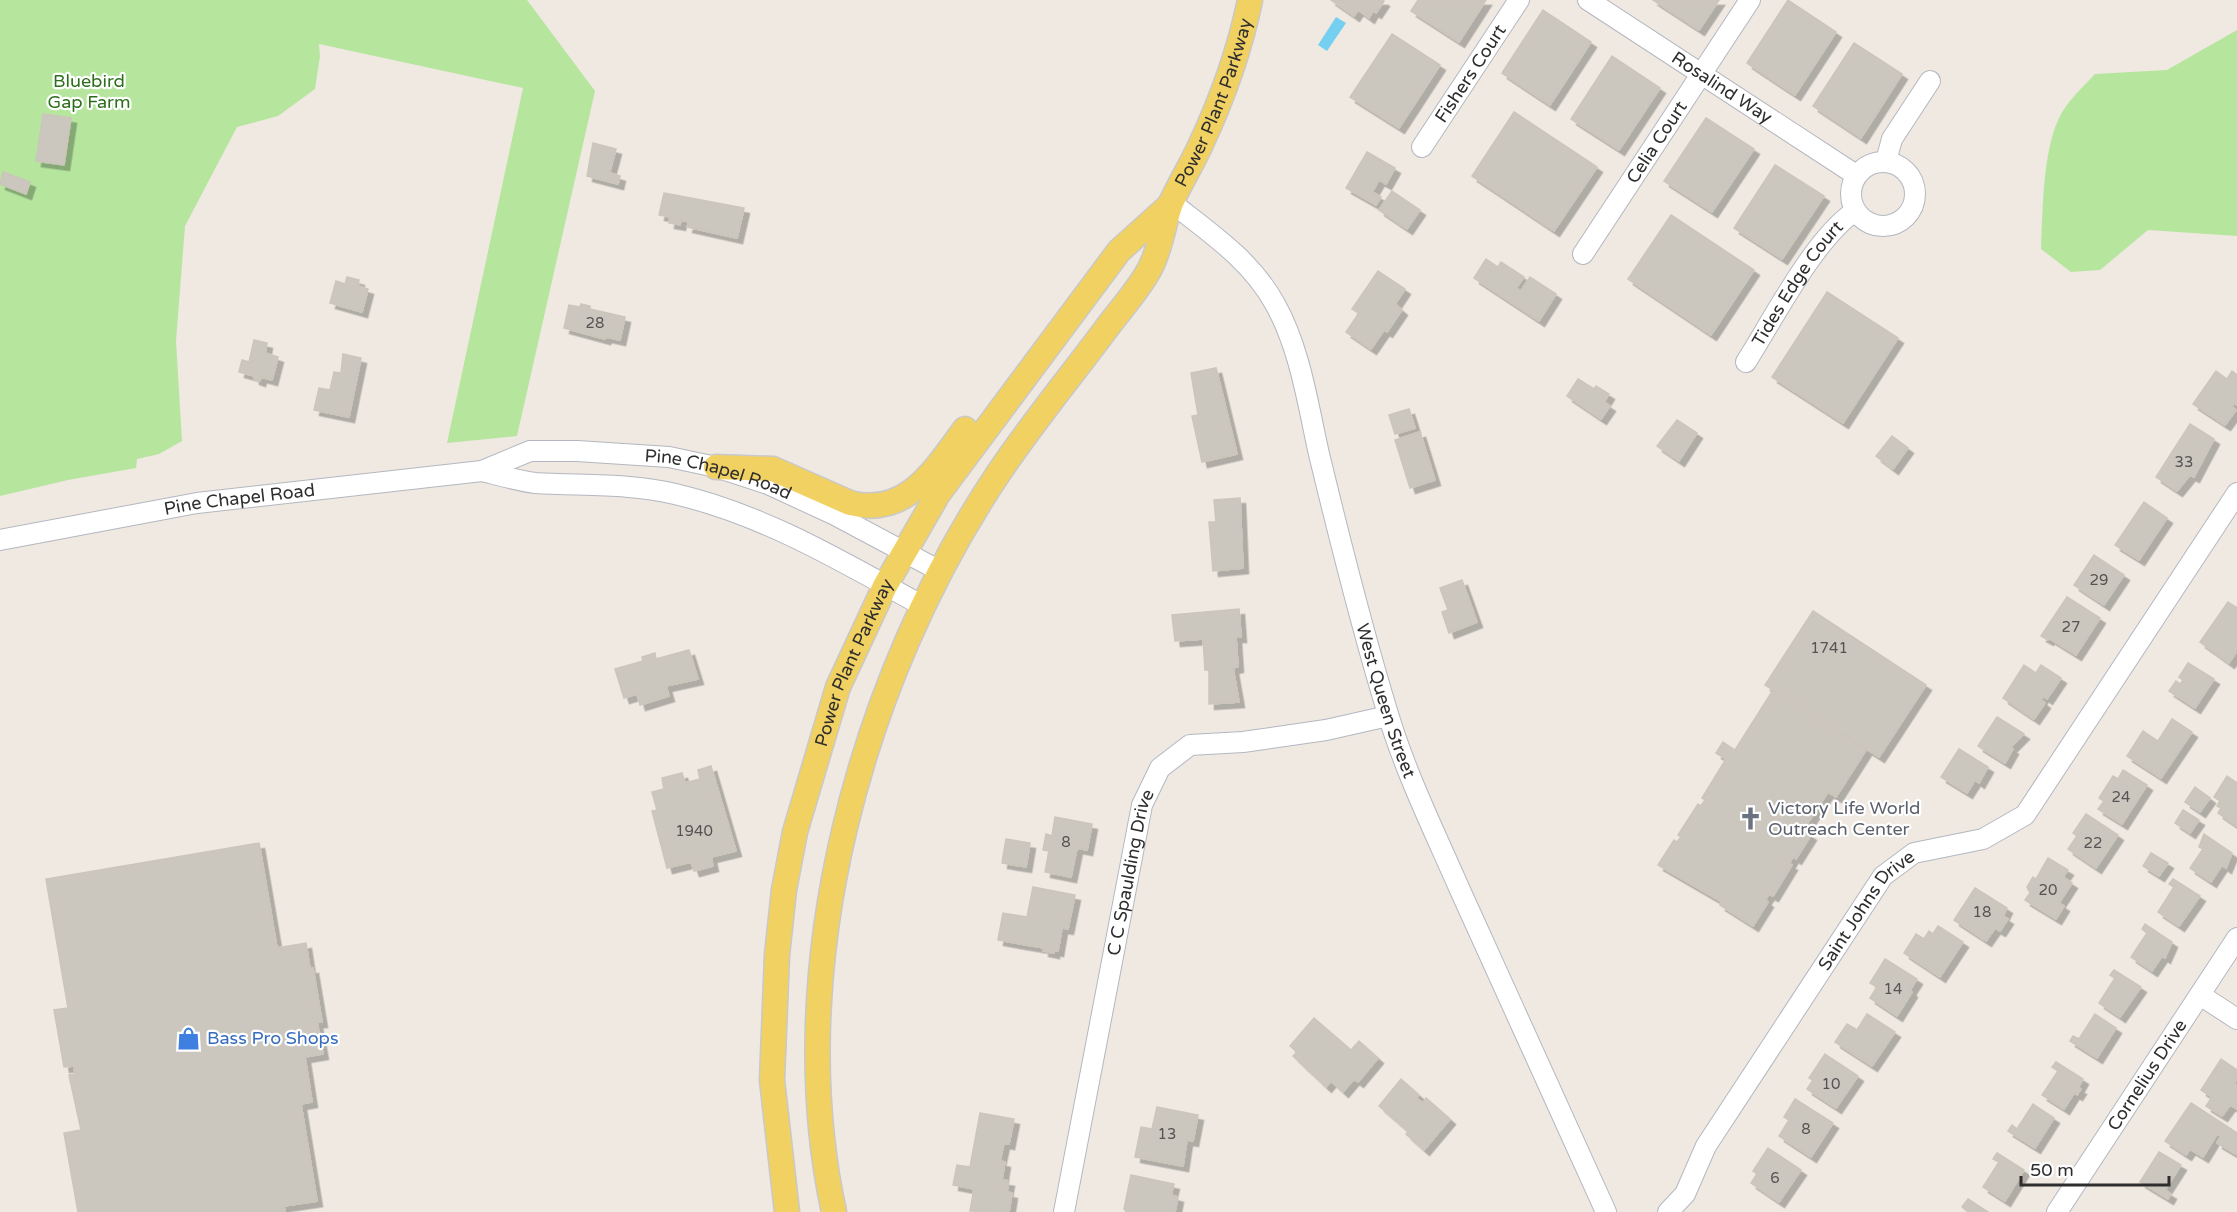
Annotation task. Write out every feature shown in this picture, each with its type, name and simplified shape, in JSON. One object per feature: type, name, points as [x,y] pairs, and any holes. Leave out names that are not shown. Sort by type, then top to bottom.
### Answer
[{"type":"main road","name":"Power Plant Parkway","points":[[834,1212],[820,1123],[816,1068],[823,968],[832,889],[860,770],[878,715],[940,571],[1000,471],[1150,270],[1172,203],[1219,101],[1239,45],[1250,0]]},
{"type":"main road","name":"Power Plant Parkway","points":[[787,1212],[772,1080],[777,955],[784,891],[798,822],[838,687],[885,586],[938,494],[1119,251],[1172,203]]},
{"type":"main road","points":[[716,467],[773,469],[862,506],[899,500],[915,491],[929,477],[1000,384],[1039,357]]},
{"type":"street","name":"Fishers Court","points":[[1422,147],[1519,0]]},
{"type":"street","name":"Rosalind Way","points":[[1588,0],[1856,175]]},
{"type":"street","name":"Celia Court","points":[[1583,254],[1750,0]]},
{"type":"street","points":[[1886,162],[1892,139],[1929,81]]},
{"type":"street","points":[[1886,162],[1904,170],[1911,178],[1915,197],[1907,215],[1890,225],[1870,224],[1855,211],[1850,193],[1856,175],[1869,164],[1886,162]]},
{"type":"street","name":"West Queen Street","points":[[1172,203],[1237,254],[1259,278],[1276,305],[1290,339],[1301,379],[1336,523],[1388,716],[1423,805],[1509,1001],[1606,1212]]},
{"type":"street","name":"Tides Edge Court","points":[[1746,362],[1827,236],[1840,221],[1855,211]]},
{"type":"street","name":"Pine Chapel Road","points":[[0,540],[197,503],[482,471],[530,451],[577,451],[669,457],[716,467],[768,484],[835,514],[940,571]]},
{"type":"street","name":"Pine Chapel Road","points":[[482,471],[532,483],[640,488],[719,506],[798,538],[923,606]]},
{"type":"street","name":"Saint Johns Drive","points":[[1668,1212],[1685,1194],[1706,1146],[1883,876],[1914,853],[1983,839],[2025,815],[2237,493]]},
{"type":"street","name":"C C Spaulding Drive","points":[[1064,1212],[1142,805],[1160,768],[1190,745],[1243,742],[1326,730],[1388,716]]},
{"type":"street","name":"Cornelius Drive","points":[[2057,1212],[2237,938]]},
{"type":"street","points":[[2200,995],[2237,1019]]},
{"type":"green space","name":"Bluebird Gap Farm","points":[[0,0],[527,0],[595,91],[517,436],[447,443],[523,88],[319,44],[320,56],[315,89],[278,116],[237,127],[185,226],[176,341],[182,441],[159,454],[137,459],[136,468],[68,480],[0,496]]},
{"type":"green space","points":[[2237,30],[2237,236],[2148,230],[2100,270],[2071,272],[2041,249],[2048,154],[2059,118],[2073,97],[2095,74],[2167,70]]},
{"type":"water","points":[[1336,17],[1346,23],[1327,51],[1318,45]]},
{"type":"building","points":[[1331,0],[1384,1],[1376,13],[1373,11],[1369,18],[1358,10],[1354,16]]},
{"type":"building","points":[[1418,0],[1486,0],[1459,42],[1411,11]]},
{"type":"building","points":[[1653,0],[1719,0],[1699,30]]},
{"type":"building","points":[[1788,0],[1836,32],[1795,95],[1747,63]]},
{"type":"building","points":[[1543,10],[1591,42],[1550,105],[1502,73]]},
{"type":"building","points":[[1392,34],[1440,65],[1399,128],[1350,97]]},
{"type":"building","points":[[1854,43],[1902,74],[1861,138],[1813,106]]},
{"type":"building","points":[[1612,56],[1660,88],[1619,150],[1571,119]]},
{"type":"building","points":[[1514,112],[1597,167],[1554,231],[1472,176]]},
{"type":"building","points":[[43,114],[71,118],[64,165],[36,161]]},
{"type":"building","points":[[1706,118],[1754,149],[1712,212],[1664,181]]},
{"type":"building","points":[[593,143],[616,149],[610,171],[607,172],[620,176],[618,184],[587,176]]},
{"type":"building","points":[[1367,152],[1395,168],[1386,184],[1379,180],[1372,192],[1381,197],[1376,205],[1346,188]]},
{"type":"building","points":[[1775,165],[1824,196],[1782,259],[1734,228]]},
{"type":"building","points":[[3,172],[30,182],[26,194],[0,184]]},
{"type":"building","points":[[1392,191],[1420,210],[1407,229],[1379,210]]},
{"type":"building","points":[[664,193],[744,208],[737,238],[687,227],[689,222],[681,220],[680,225],[669,223],[670,217],[659,215]]},
{"type":"building","points":[[1671,215],[1754,270],[1711,335],[1628,279]]},
{"type":"building","points":[[1486,259],[1498,267],[1501,262],[1524,277],[1516,288],[1521,291],[1530,277],[1556,294],[1539,321],[1474,278]]},
{"type":"building","points":[[1378,271],[1405,289],[1395,304],[1402,310],[1387,332],[1384,330],[1371,349],[1346,332],[1359,313],[1352,309]]},
{"type":"building","points":[[347,277],[359,280],[358,286],[368,289],[362,312],[330,303],[336,281],[345,284]]},
{"type":"building","points":[[1827,292],[1898,338],[1843,423],[1772,377]]},
{"type":"building","points":[[581,304],[590,306],[590,309],[625,317],[620,340],[606,337],[605,339],[564,328],[569,305],[580,307]]},
{"type":"building","points":[[254,340],[267,343],[265,353],[278,357],[272,380],[261,377],[260,381],[254,379],[254,376],[239,372],[242,360],[249,362]]},
{"type":"building","points":[[343,354],[361,358],[349,417],[314,410],[319,388],[330,390],[334,372],[341,373]]},
{"type":"building","points":[[1216,368],[1237,454],[1202,462],[1192,416],[1198,415],[1191,373]]},
{"type":"building","points":[[2216,371],[2227,379],[2232,371],[2237,375],[2237,405],[2234,403],[2232,407],[2236,410],[2225,425],[2193,404]]},
{"type":"building","points":[[1578,379],[1594,389],[1596,386],[1609,394],[1604,402],[1610,406],[1601,419],[1567,396]]},
{"type":"building","points":[[1409,409],[1415,428],[1395,434],[1389,415]]},
{"type":"building","points":[[1677,420],[1697,433],[1679,461],[1657,446]]},
{"type":"building","points":[[2190,424],[2214,439],[2194,477],[2190,475],[2177,491],[2156,477]]},
{"type":"building","points":[[1420,432],[1435,480],[1410,488],[1395,440]]},
{"type":"building","points":[[1892,436],[1908,448],[1893,469],[1876,456]]},
{"type":"building","points":[[1240,498],[1243,568],[1213,571],[1209,522],[1216,522],[1214,500]]},
{"type":"building","points":[[2144,502],[2167,518],[2139,560],[2115,545]]},
{"type":"building","points":[[2094,555],[2124,575],[2104,605],[2074,585]]},
{"type":"building","points":[[1462,580],[1477,622],[1449,633],[1442,612],[1448,610],[1440,588]]},
{"type":"building","points":[[2067,597],[2100,618],[2076,655],[2049,638],[2048,640],[2041,636]]},
{"type":"building","points":[[2228,602],[2237,608],[2237,651],[2229,663],[2200,642]]},
{"type":"building","points":[[1239,609],[1241,637],[1236,637],[1238,667],[1233,668],[1239,702],[1209,704],[1209,670],[1205,670],[1203,639],[1175,641],[1172,615]]},
{"type":"building","points":[[1813,611],[1926,685],[1879,757],[1765,685]]},
{"type":"building","points":[[689,650],[698,679],[666,686],[669,696],[640,705],[637,694],[624,698],[615,669],[643,661],[642,657],[655,653],[656,659]]},
{"type":"building","points":[[2188,663],[2214,679],[2195,708],[2169,691],[2176,681],[2180,684],[2183,680],[2179,677]]},
{"type":"building","points":[[2024,665],[2036,673],[2041,665],[2061,678],[2047,699],[2043,696],[2041,700],[2045,703],[2034,719],[2003,698]]},
{"type":"building","name":"Victory Life World Outreach Center","points":[[1773,690],[1866,750],[1836,797],[1828,792],[1803,830],[1811,835],[1796,859],[1793,857],[1789,864],[1792,865],[1773,896],[1769,894],[1765,900],[1768,902],[1753,926],[1720,905],[1722,902],[1658,865],[1674,840],[1677,842],[1681,837],[1678,835],[1698,804],[1701,806],[1705,800],[1702,798],[1726,759],[1716,753],[1723,742],[1735,750]]},
{"type":"building","points":[[1997,717],[2024,734],[2010,748],[2013,749],[2005,763],[1978,746]]},
{"type":"building","points":[[2172,719],[2192,732],[2161,778],[2127,756],[2143,731],[2158,741]]},
{"type":"building","points":[[1959,749],[1988,767],[1979,783],[1975,780],[1967,793],[1941,777]]},
{"type":"building","points":[[711,766],[736,851],[711,857],[713,866],[694,871],[691,862],[667,868],[652,811],[657,810],[652,792],[664,789],[662,778],[682,773],[685,783],[700,779],[698,770]]},
{"type":"building","points":[[2123,770],[2147,785],[2122,824],[2098,809],[2104,801],[2099,798],[2113,776],[2118,779]]},
{"type":"building","points":[[2227,776],[2237,783],[2237,826],[2218,813],[2221,808],[2217,806],[2220,801],[2214,797]]},
{"type":"building","points":[[2195,787],[2210,798],[2200,812],[2185,802]]},
{"type":"building","points":[[2183,810],[2199,820],[2190,833],[2175,823]]},
{"type":"building","points":[[2086,814],[2118,835],[2096,868],[2068,849],[2077,836],[2073,833]]},
{"type":"building","points":[[1055,817],[1092,824],[1087,850],[1077,848],[1071,877],[1045,872],[1049,851],[1043,850],[1046,834],[1052,836]]},
{"type":"building","points":[[2204,834],[2232,853],[2226,868],[2222,865],[2211,882],[2190,868],[2203,849],[2199,847]]},
{"type":"building","points":[[1006,839],[1030,843],[1026,867],[1002,863]]},
{"type":"building","name":"Bass Pro Shops","points":[[259,843],[277,948],[306,943],[310,969],[313,968],[322,1022],[317,1022],[323,1054],[305,1057],[312,1102],[301,1104],[317,1201],[284,1206],[285,1212],[78,1212],[64,1133],[81,1130],[69,1075],[75,1074],[74,1066],[64,1067],[54,1010],[68,1008],[46,879]]},
{"type":"building","points":[[2151,853],[2168,863],[2159,876],[2143,866]]},
{"type":"building","points":[[2048,858],[2068,870],[2063,877],[2072,883],[2059,903],[2064,906],[2056,919],[2025,900],[2030,893],[2027,887],[2033,877],[2036,879]]},
{"type":"building","points":[[2173,879],[2200,896],[2179,926],[2158,912],[2174,887],[2169,884]]},
{"type":"building","points":[[1033,887],[1075,895],[1068,929],[1062,928],[1058,951],[1054,950],[1054,953],[1043,951],[1044,948],[998,940],[1003,913],[1027,917]]},
{"type":"building","points":[[1975,888],[2007,908],[2003,916],[2008,919],[2000,931],[1995,928],[1986,941],[1954,920]]},
{"type":"building","points":[[2145,924],[2172,942],[2165,958],[2162,956],[2152,971],[2131,957],[2147,933],[2142,929]]},
{"type":"building","points":[[1938,926],[1963,942],[1940,977],[1904,953],[1916,934],[1924,939],[1929,931],[1933,934]]},
{"type":"building","points":[[1885,959],[1917,979],[1897,1016],[1870,998],[1877,987],[1870,983]]},
{"type":"building","points":[[2114,970],[2141,987],[2120,1017],[2099,1003],[2115,978],[2110,975]]},
{"type":"building","points":[[1867,1014],[1895,1032],[1872,1066],[1835,1042],[1847,1024],[1857,1030]]},
{"type":"building","points":[[2095,1014],[2116,1028],[2097,1058],[2070,1041],[2073,1036],[2079,1039]]},
{"type":"building","points":[[1314,1018],[1351,1050],[1359,1041],[1378,1058],[1358,1082],[1354,1079],[1343,1092],[1331,1081],[1326,1087],[1293,1056],[1297,1052],[1290,1046]]},
{"type":"building","points":[[1825,1054],[1858,1076],[1836,1108],[1807,1089],[1813,1080],[1809,1078]]},
{"type":"building","points":[[2221,1059],[2237,1070],[2235,1084],[2237,1085],[2237,1109],[2230,1105],[2222,1116],[2206,1106],[2212,1097],[2201,1090]]},
{"type":"building","points":[[2056,1062],[2083,1079],[2078,1088],[2081,1089],[2077,1095],[2074,1093],[2064,1109],[2042,1095],[2058,1071],[2052,1067]]},
{"type":"building","points":[[1401,1079],[1419,1095],[1416,1098],[1423,1103],[1426,1098],[1450,1119],[1424,1150],[1406,1134],[1408,1131],[1379,1106]]},
{"type":"building","points":[[1795,1099],[1833,1123],[1811,1157],[1779,1136],[1789,1120],[1784,1117]]},
{"type":"building","points":[[2191,1103],[2237,1133],[2237,1155],[2217,1143],[2221,1136],[2217,1134],[2203,1157],[2190,1149],[2186,1155],[2165,1141]]},
{"type":"building","points":[[2033,1104],[2054,1118],[2035,1148],[2008,1131],[2012,1125],[2017,1129]]},
{"type":"building","points":[[1157,1107],[1198,1115],[1193,1141],[1187,1140],[1183,1166],[1135,1157],[1141,1127],[1152,1129]]},
{"type":"building","points":[[980,1113],[1014,1119],[1009,1144],[1004,1143],[1000,1161],[1005,1162],[1002,1180],[1009,1181],[1007,1192],[1012,1193],[1009,1212],[970,1211],[974,1189],[953,1185],[957,1165],[970,1167]]},
{"type":"building","points":[[1768,1148],[1801,1170],[1779,1202],[1751,1183],[1757,1174],[1753,1171]]},
{"type":"building","points":[[2159,1152],[2181,1165],[2165,1190],[2171,1194],[2168,1199],[2140,1182]]},
{"type":"building","points":[[1997,1153],[2024,1170],[2005,1201],[1983,1187],[1999,1162],[1993,1159]]},
{"type":"building","points":[[1131,1175],[1174,1184],[1171,1195],[1178,1197],[1175,1212],[1127,1212],[1124,1209]]},
{"type":"building","points":[[1968,1199],[1988,1212],[1968,1212],[1962,1207]]},
{"type":"place","name":"Victory Life World Outreach Center","points":[[1750,818]]},
{"type":"place","name":"Bass Pro Shops","points":[[189,1038]]}]
